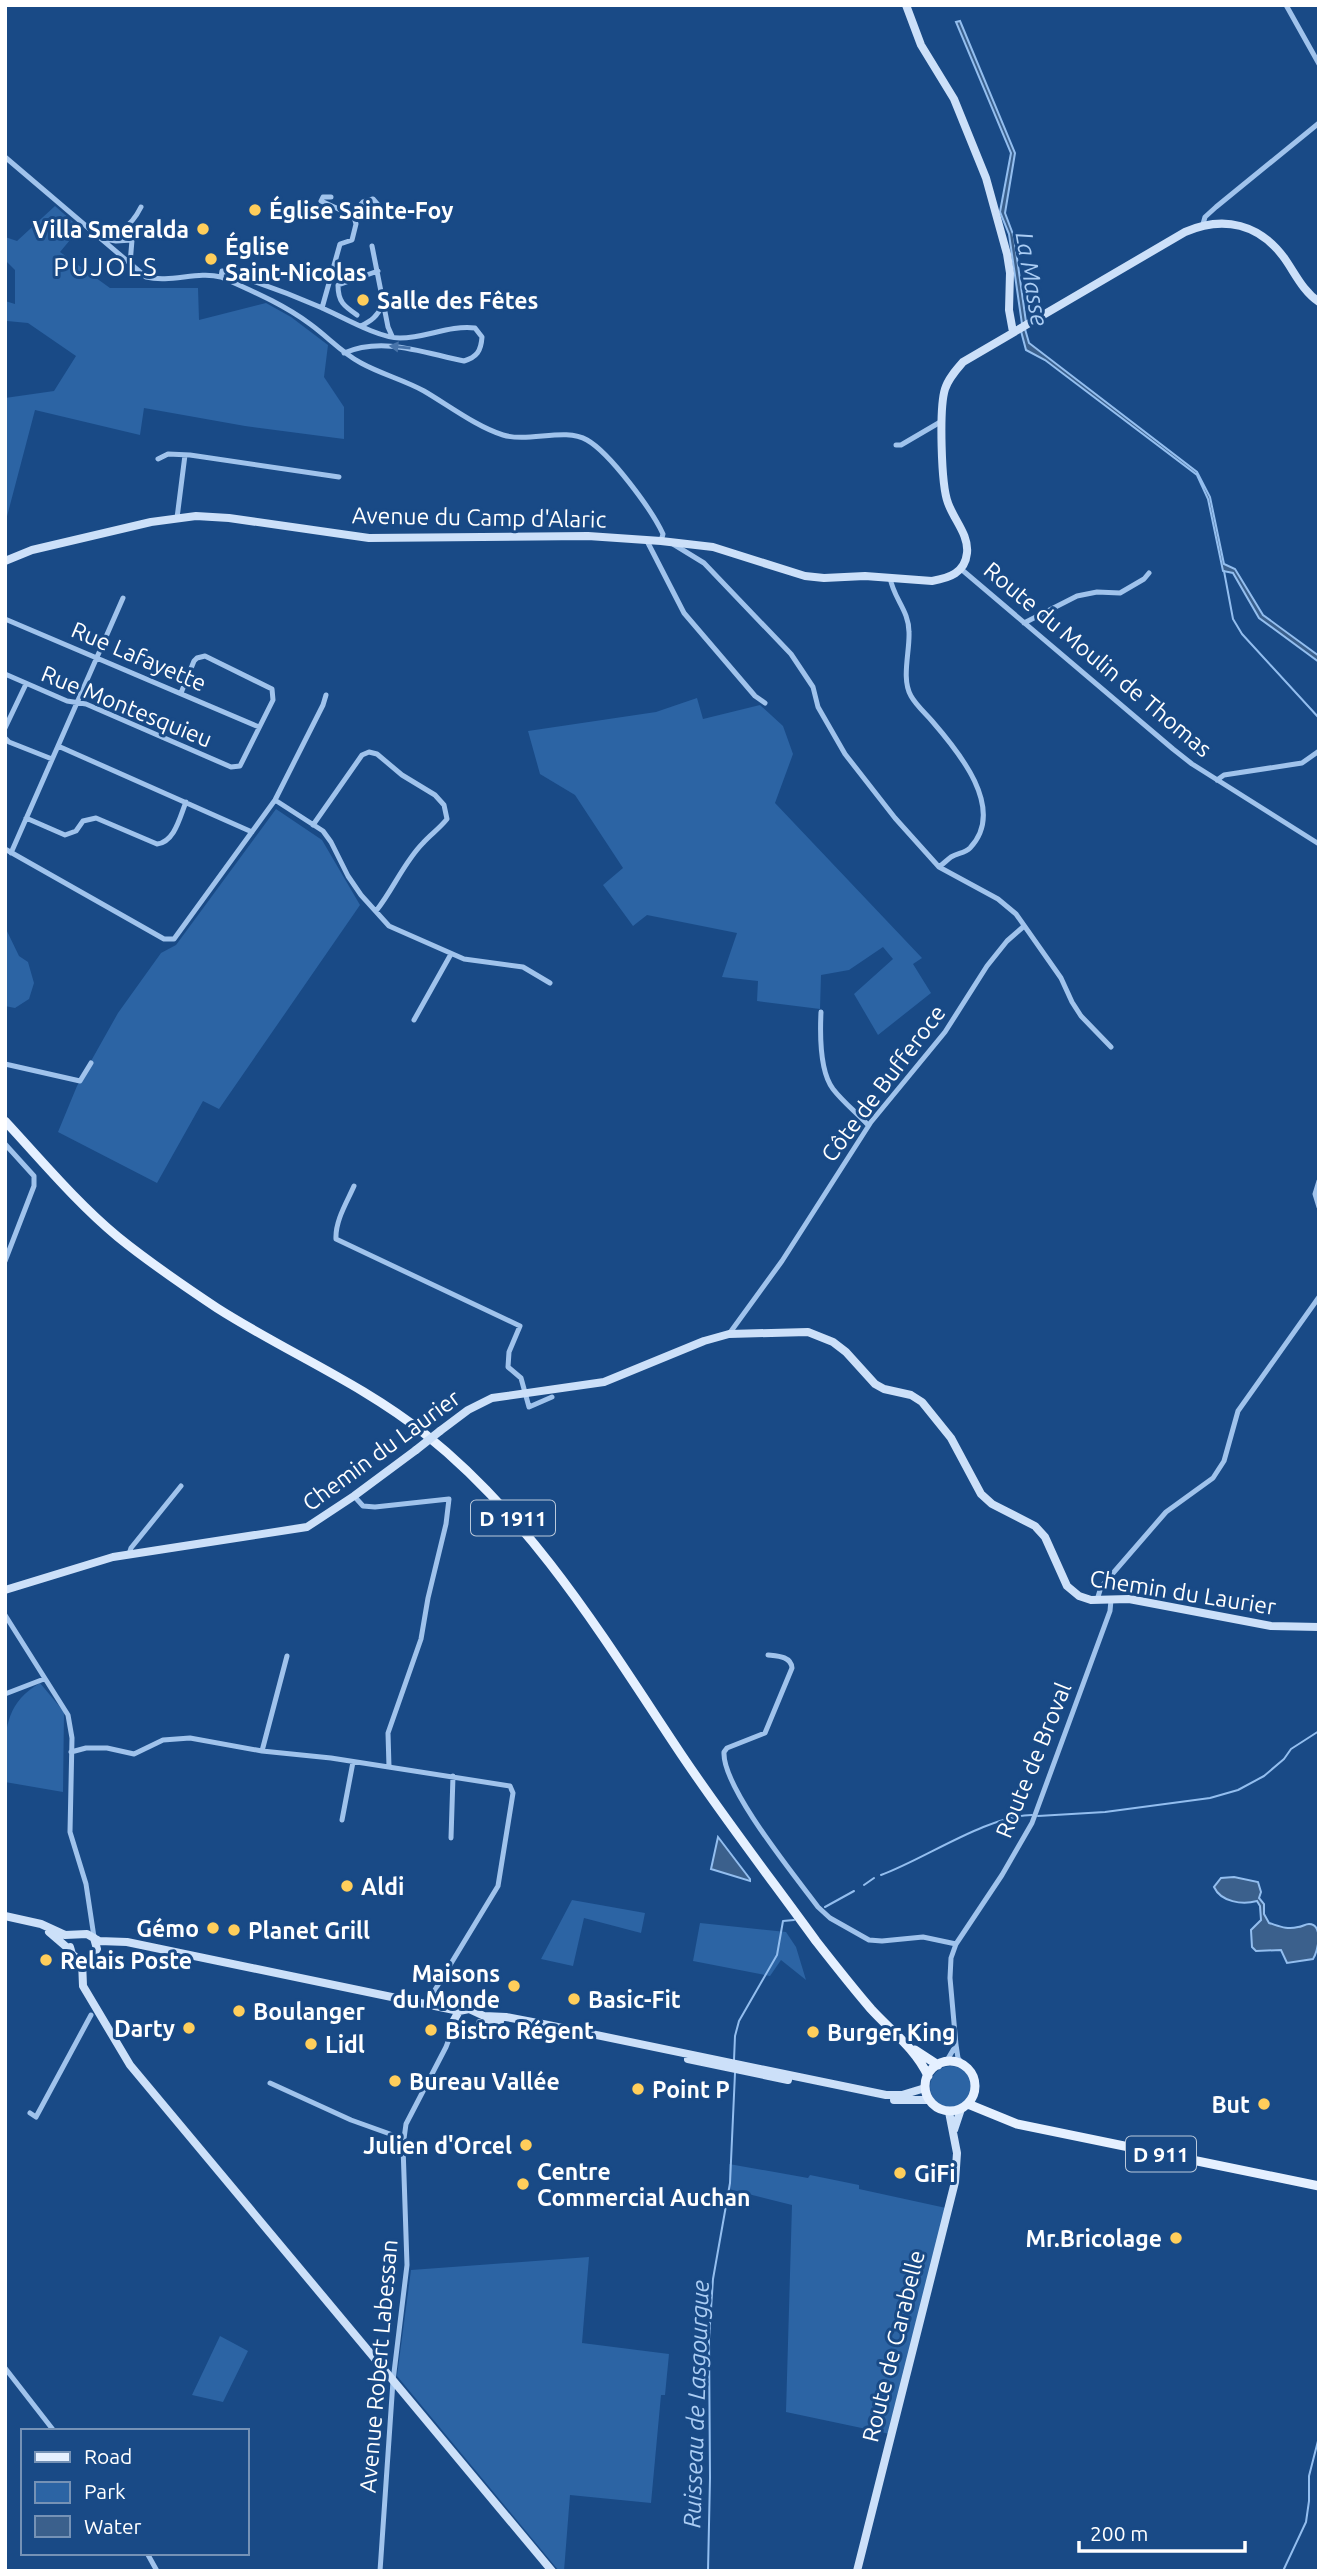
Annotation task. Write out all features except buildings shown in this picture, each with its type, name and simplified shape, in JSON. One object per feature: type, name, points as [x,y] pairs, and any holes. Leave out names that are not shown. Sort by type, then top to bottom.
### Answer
[{"type":"main road","points":[[906,5],[921,45],[954,99],[986,178],[1009,264],[1009,310],[1020,328]]},
{"type":"main road","points":[[961,569],[967,555],[967,547],[946,500],[943,420],[945,389],[963,362],[1203,224],[1239,225],[1272,243],[1303,288],[1319,302]]},
{"type":"main road","name":"Avenue du Camp d'Alaric","points":[[6,560],[32,550],[196,516],[229,518],[369,538],[599,536],[661,541],[713,547],[806,576],[890,577],[932,581],[954,576],[961,569]]},
{"type":"main road","name":"D 1911","points":[[5,1122],[117,1237],[163,1272],[220,1310],[335,1375],[397,1414],[425,1434],[477,1480],[522,1527],[553,1565],[752,1854],[841,1974],[900,2039],[928,2076]]},
{"type":"main road","name":"Chemin du Laurier","points":[[5,1590],[113,1557],[298,1530],[318,1522],[478,1404],[504,1395],[604,1382],[704,1341],[729,1334],[786,1331],[808,1332],[822,1337],[846,1352],[875,1384],[884,1390],[911,1395],[922,1402],[951,1438],[986,1500],[1035,1526],[1045,1537],[1068,1586],[1085,1600],[1129,1599],[1271,1626],[1319,1627]]},
{"type":"main road","points":[[7,1918],[41,1928],[62,1941],[75,1957],[82,1961],[90,1959],[107,1947],[133,1945]]},
{"type":"main road","points":[[7,1918],[41,1924],[65,1935],[133,1945],[459,2011],[469,2009],[484,2016],[548,2025],[886,2095],[902,2095],[925,2088]]},
{"type":"main road","points":[[70,1950],[72,1941],[79,1935]]},
{"type":"main road","points":[[94,1938],[97,1945],[95,1955]]},
{"type":"main road","points":[[82,1961],[83,1986],[130,2065],[552,2571]]},
{"type":"main road","points":[[427,2003],[454,2024],[458,2032],[465,2035],[472,2034],[488,2022],[502,2021],[872,2098],[929,2100]]},
{"type":"main road","points":[[454,2024],[459,2011]]},
{"type":"main road","points":[[476,2012],[480,2020],[478,2028]]},
{"type":"main road","name":"D 1911","points":[[900,2039],[942,2063]]},
{"type":"main road","points":[[942,2063],[963,2065],[974,2078],[974,2095],[965,2107],[949,2112],[942,2110],[929,2100],[925,2088],[928,2076],[942,2063]]},
{"type":"main road","name":"D 911","points":[[974,2095],[993,2114]]},
{"type":"main road","name":"D 911","points":[[965,2107],[1017,2124],[1319,2186]]},
{"type":"main road","name":"Route de Carabelle","points":[[954,2130],[965,2107]]},
{"type":"main road","name":"Route de Carabelle","points":[[858,2571],[955,2182],[957,2153],[949,2112]]},
{"type":"street","points":[[1286,5],[1319,64]]},
{"type":"street","points":[[1203,224],[1205,217],[1216,207],[1319,123]]},
{"type":"street","points":[[5,157],[139,273],[152,279],[223,272],[322,307],[361,326],[399,338],[461,326],[475,328],[482,337],[481,349],[464,361],[418,349],[382,346],[344,353]]},
{"type":"street","points":[[331,197],[323,197],[321,201],[345,212],[353,212],[363,202],[373,200],[379,206],[380,213]]},
{"type":"street","points":[[91,230],[106,233],[121,231],[131,224],[141,207]]},
{"type":"street","points":[[322,307],[340,244],[352,240],[356,224],[353,212]]},
{"type":"street","points":[[100,238],[132,240],[130,264]]},
{"type":"street","points":[[372,246],[392,336]]},
{"type":"street","points":[[357,315],[341,304],[338,285],[378,271]]},
{"type":"street","points":[[223,272],[312,325],[344,353],[362,364],[410,383],[504,435],[524,438],[570,435],[588,440],[610,461],[656,520],[663,534],[661,541]]},
{"type":"street","points":[[361,326],[380,312],[384,301]]},
{"type":"street","points":[[896,445],[901,445],[943,420]]},
{"type":"street","points":[[158,459],[168,454],[185,455],[339,477]]},
{"type":"street","points":[[177,518],[185,455]]},
{"type":"street","points":[[647,541],[684,613],[755,696],[765,703]]},
{"type":"street","points":[[672,543],[704,562],[791,654],[813,687],[818,707],[845,754],[895,818],[939,867],[998,899],[1016,914],[1061,978],[1081,1016],[1111,1047]]},
{"type":"street","name":"Route du Moulin de Thomas","points":[[961,569],[1192,764],[1319,844]]},
{"type":"street","points":[[1024,623],[1077,596],[1097,592],[1120,593],[1144,579],[1149,573]]},
{"type":"street","points":[[890,577],[891,587],[908,615],[909,695],[950,743],[970,772],[981,797],[983,817],[980,836],[968,851],[952,857],[939,867]]},
{"type":"street","points":[[123,598],[26,818],[8,851],[164,939],[174,939],[275,800],[326,695]]},
{"type":"street","name":"Rue Lafayette","points":[[5,619],[259,727]]},
{"type":"street","points":[[181,693],[197,658],[209,657],[272,689],[273,700],[259,727]]},
{"type":"street","name":"Rue Montesquieu","points":[[5,674],[231,767],[237,767],[242,762],[259,727]]},
{"type":"street","points":[[5,728],[26,684]]},
{"type":"street","points":[[5,751],[7,740],[52,759]]},
{"type":"street","points":[[58,746],[251,832]]},
{"type":"street","points":[[1217,780],[1224,775],[1302,763],[1319,751]]},
{"type":"street","points":[[313,824],[362,755],[369,752],[377,754],[402,775],[435,795],[444,805],[446,819],[435,835],[424,842],[376,911]]},
{"type":"street","points":[[275,800],[323,831],[348,876],[389,926],[451,954],[476,962],[523,967],[550,983]]},
{"type":"street","points":[[26,818],[65,835],[76,831],[83,821],[96,818],[157,844],[163,843],[171,836],[186,802]]},
{"type":"street","name":"Côte de Bufferoce","points":[[729,1334],[782,1261],[869,1125],[945,1032],[1007,941],[1023,927]]},
{"type":"street","points":[[414,1020],[451,954]]},
{"type":"street","points":[[821,1012],[820,1038],[828,1080],[832,1088],[869,1125]]},
{"type":"street","points":[[5,1064],[80,1081],[90,1063]]},
{"type":"street","points":[[5,1144],[34,1176],[34,1186],[5,1261]]},
{"type":"street","points":[[1319,1181],[1315,1194],[1319,1208]]},
{"type":"street","points":[[354,1186],[335,1232],[336,1239],[520,1326],[507,1360],[508,1367],[522,1378],[529,1407],[552,1397]]},
{"type":"street","points":[[1097,1600],[1101,1587],[1166,1512],[1213,1478],[1224,1461],[1238,1411],[1319,1297]]},
{"type":"street","points":[[129,1554],[181,1486]]},
{"type":"street","points":[[354,1496],[363,1506],[375,1507],[449,1499],[421,1639],[388,1733],[389,1767]]},
{"type":"street","name":"Route de Broval","points":[[963,2065],[958,2058],[956,2045],[949,1970],[956,1944],[1014,1857],[1032,1823],[1110,1611],[1111,1600]]},
{"type":"street","points":[[5,1615],[68,1716],[71,1752],[70,1832],[86,1884],[94,1938]]},
{"type":"street","points":[[768,1654],[787,1659],[792,1668],[765,1733],[727,1748],[724,1752],[728,1772],[740,1796],[810,1896],[830,1918],[869,1940],[923,1937],[956,1944]]},
{"type":"street","points":[[262,1751],[287,1656]]},
{"type":"street","points":[[5,1694],[44,1679]]},
{"type":"street","points":[[71,1752],[86,1748],[107,1748],[134,1754],[163,1740],[190,1738],[262,1751],[505,1783],[510,1786],[513,1793],[498,1886],[427,2003]]},
{"type":"street","points":[[342,1820],[353,1762]]},
{"type":"street","points":[[451,1838],[453,1776]]},
{"type":"street","points":[[79,1935],[90,1922]]},
{"type":"street","points":[[30,2113],[36,2117],[91,2015]]},
{"type":"street","name":"Avenue Robert Labessan","points":[[380,2571],[393,2381],[407,2265],[404,2139],[406,2124],[446,2047],[454,2024]]},
{"type":"street","name":"Avenue Robert Labessan","points":[[446,2047],[465,2035]]},
{"type":"street","points":[[942,2063],[956,2045]]},
{"type":"street","points":[[270,2083],[351,2120],[404,2139]]},
{"type":"street","points":[[5,2368],[52,2429]]},
{"type":"street","points":[[148,2555],[157,2571]]},
{"type":"green space","points":[[55,206],[80,228],[60,252],[110,288],[198,288],[199,320],[266,303],[291,317],[328,345],[324,377],[344,407],[344,439],[245,426],[144,408],[140,435],[35,410],[5,524],[5,398],[54,391],[76,356],[28,323],[5,319],[5,301],[15,304],[15,270],[5,260],[5,237],[17,241]]},
{"type":"green space","points":[[697,698],[703,719],[760,705],[783,726],[793,754],[775,803],[922,958],[913,964],[931,993],[878,1035],[854,994],[893,959],[883,947],[849,970],[821,975],[820,1009],[757,1001],[758,981],[722,977],[737,933],[647,915],[633,926],[603,885],[623,868],[575,795],[540,774],[528,731],[656,712]]},
{"type":"green space","points":[[276,809],[322,840],[360,905],[219,1109],[203,1101],[157,1183],[58,1132],[77,1086],[118,1013],[161,953],[176,945]]},
{"type":"green space","points":[[5,927],[19,956],[28,962],[34,983],[29,999],[15,1008],[5,1006]]},
{"type":"green space","points":[[40,1683],[64,1712],[63,1792],[5,1782],[6,1738],[11,1713],[27,1692]]},
{"type":"green space","points":[[572,1900],[645,1913],[641,1933],[584,1918],[573,1966],[541,1959]]},
{"type":"green space","points":[[700,1923],[786,1932],[796,1947],[806,1980],[781,1960],[770,1976],[693,1961]]},
{"type":"green space","points":[[951,2066],[966,2072],[972,2087],[966,2102],[951,2108],[936,2102],[930,2087],[936,2072]]},
{"type":"green space","points":[[729,2164],[808,2178],[810,2175],[946,2208],[890,2434],[786,2412],[792,2205],[729,2189]]},
{"type":"green space","points":[[589,2257],[582,2343],[669,2354],[665,2395],[661,2395],[651,2503],[570,2495],[564,2571],[559,2571],[397,2376],[411,2270]]},
{"type":"green space","points":[[220,2336],[248,2351],[223,2402],[192,2395]]},
{"type":"water","points":[[960,21],[1015,153],[1005,213],[1014,237],[1026,322],[1022,324],[1009,234],[1000,212],[1011,153],[956,22]]},
{"type":"water","points":[[1025,329],[1029,343],[1197,472],[1210,497],[1224,564],[1235,569],[1263,615],[1319,656],[1319,662],[1259,618],[1233,573],[1223,571],[1208,499],[1197,475],[1045,360],[1026,350],[1021,331]]},
{"type":"water","points":[[718,1837],[750,1879],[750,1881],[711,1869]]},
{"type":"water","points":[[1234,1877],[1258,1882],[1261,1892],[1259,1898],[1264,1904],[1264,1914],[1269,1923],[1290,1928],[1308,1924],[1317,1928],[1317,1951],[1313,1959],[1287,1963],[1281,1950],[1256,1951],[1252,1947],[1251,1930],[1261,1920],[1257,1901],[1232,1901],[1222,1896],[1214,1887],[1221,1878]]},
{"type":"waterway","name":"La Masse","points":[[1224,571],[1233,619],[1242,634],[1319,718]]},
{"type":"waterway","name":"Ruisseau de Lasgourgue","points":[[1038,1816],[1105,1812],[1210,1798],[1238,1790],[1264,1776],[1284,1759],[1291,1749],[1319,1731]]},
{"type":"waterway","name":"Ruisseau de Lasgourgue","points":[[881,1875],[976,1830],[1014,1817],[1032,1815]]},
{"type":"waterway","name":"Ruisseau de Lasgourgue","points":[[864,1885],[874,1878]]},
{"type":"waterway","name":"Ruisseau de Lasgourgue","points":[[825,1907],[854,1891]]},
{"type":"waterway","name":"Ruisseau de Lasgourgue","points":[[734,2060],[739,2021],[777,1955],[783,1921],[794,1920]]},
{"type":"waterway","name":"Ruisseau de Lasgourgue","points":[[708,2571],[709,2339],[713,2279],[730,2183],[735,2073]]},
{"type":"waterway","name":"La Masse","points":[[1283,2571],[1306,2522],[1309,2476],[1319,2437]]},
{"type":"place","name":"Église Sainte-Foy","points":[[255,210]]},
{"type":"place","name":"Villa Smeralda","points":[[203,229]]},
{"type":"place","name":"Église Saint-Nicolas","points":[[211,259]]},
{"type":"place","name":"Salle des Fêtes","points":[[363,300]]},
{"type":"place","name":"Aldi","points":[[347,1886]]},
{"type":"place","name":"Gémo","points":[[213,1928]]},
{"type":"place","name":"Planet Grill","points":[[234,1930]]},
{"type":"place","name":"Relais Poste","points":[[46,1960]]},
{"type":"place","name":"Maisons du Monde","points":[[514,1986]]},
{"type":"place","name":"Basic-Fit","points":[[574,1999]]},
{"type":"place","name":"Boulanger","points":[[239,2011]]},
{"type":"place","name":"Darty","points":[[189,2028]]},
{"type":"place","name":"Bistro Régent","points":[[431,2030]]},
{"type":"place","name":"Burger King","points":[[813,2032]]},
{"type":"place","name":"Lidl","points":[[311,2044]]},
{"type":"place","name":"Bureau Vallée","points":[[395,2081]]},
{"type":"place","name":"Point P","points":[[638,2089]]},
{"type":"place","name":"But","points":[[1264,2104]]},
{"type":"place","name":"Julien d'Orcel","points":[[526,2145]]},
{"type":"place","name":"GiFi","points":[[900,2173]]},
{"type":"place","name":"Centre Commercial Auchan","points":[[523,2184]]},
{"type":"place","name":"Mr.Bricolage","points":[[1176,2238]]},
{"type":"district","name":"PUJOLS","points":[[106,266]]}]
